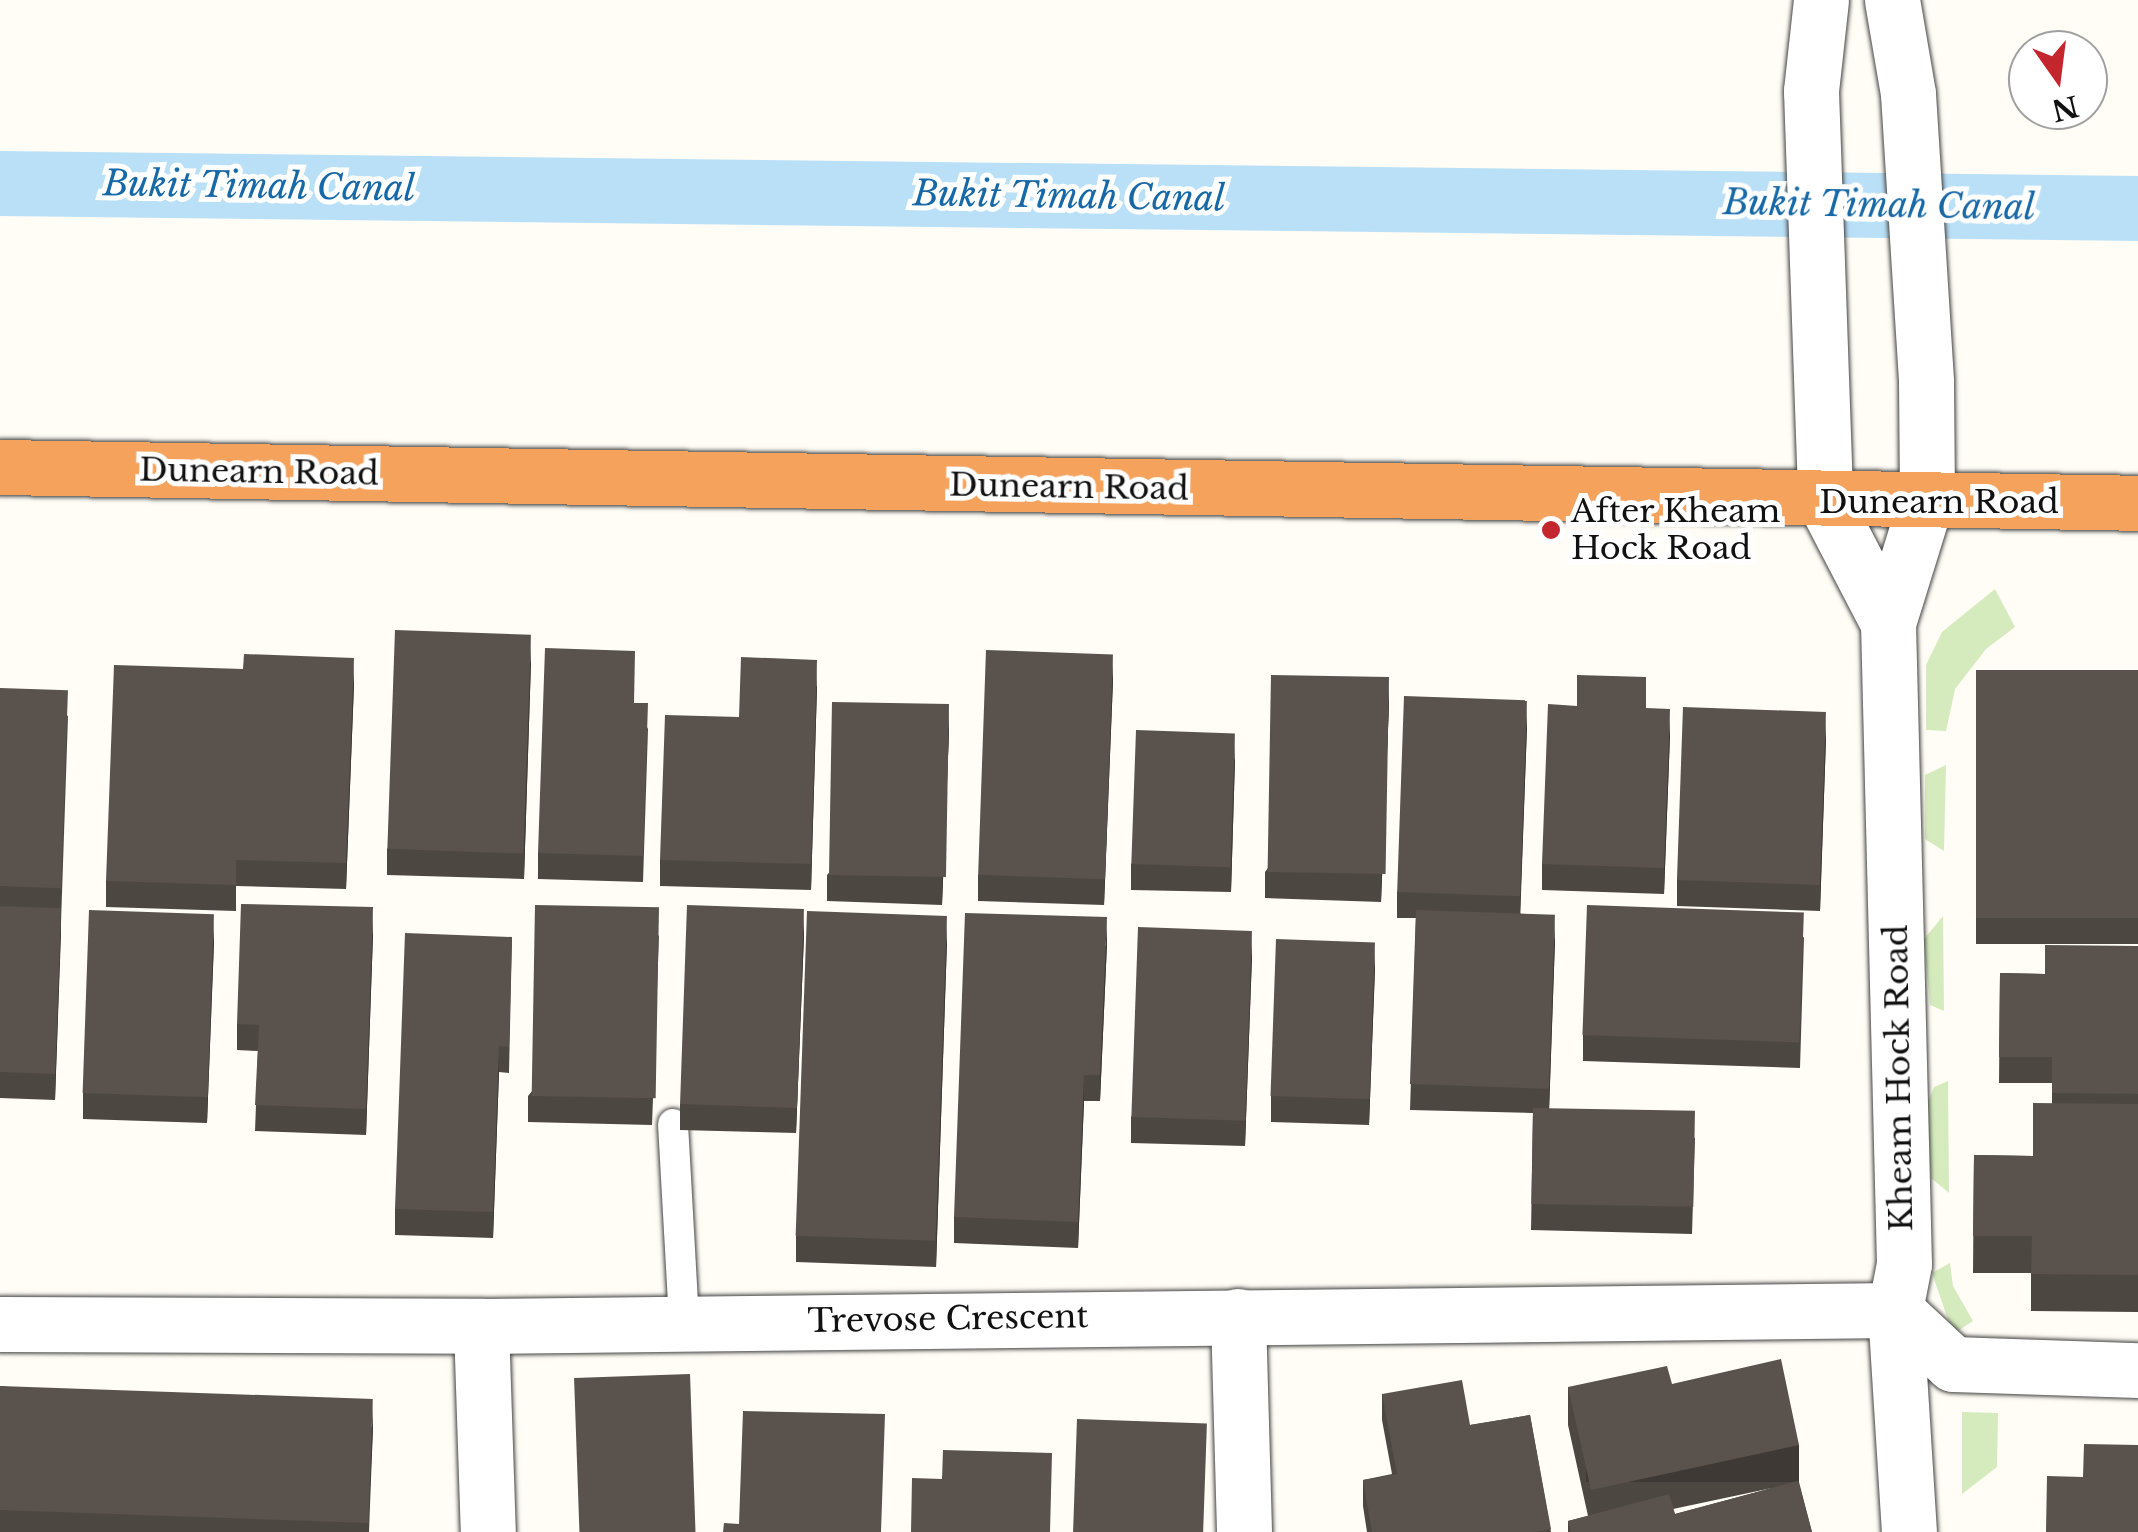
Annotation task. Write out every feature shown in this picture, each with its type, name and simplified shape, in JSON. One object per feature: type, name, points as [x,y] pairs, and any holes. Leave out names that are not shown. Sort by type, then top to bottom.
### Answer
[{"type":"highway","name":"Dunearn Road","points":[[0,467],[1825,502],[1927,497],[2138,502]]},
{"type":"street","name":"Kheam Hock Road","points":[[1821,0],[1811,91],[1826,380],[1825,502],[1888,623]]},
{"type":"street","name":"Kheam Hock Road","points":[[1892,0],[1908,94],[1926,382],[1927,497],[1888,623],[1904,1264],[1895,1310],[1909,1532]]},
{"type":"street","name":"Trevose Crescent","points":[[0,1324],[480,1326],[1895,1310]]},
{"type":"street","points":[[1895,1310],[1953,1364],[2138,1370]]},
{"type":"street","points":[[1238,1316],[1244,1532]]},
{"type":"street","points":[[480,1326],[488,1532]]},
{"type":"lane","points":[[673,1124],[684,1322]]},
{"type":"green space","points":[[1995,589],[2015,627],[1986,649],[1955,689],[1946,731],[1926,730],[1926,665],[1942,632]]},
{"type":"green space","points":[[1946,765],[1944,851],[1925,839],[1925,775]]},
{"type":"green space","points":[[1943,916],[1944,1011],[1930,1005],[1924,939]]},
{"type":"green space","points":[[1948,1081],[1949,1193],[1931,1178],[1927,1105],[1934,1087]]},
{"type":"green space","points":[[1950,1263],[1953,1286],[1973,1321],[1953,1334],[1932,1273]]},
{"type":"green space","points":[[1962,1412],[1998,1413],[1997,1467],[1962,1494]]},
{"type":"building","points":[[395,630],[531,635],[523,854],[387,849]]},
{"type":"building","points":[[545,648],[635,651],[634,703],[648,703],[643,856],[538,853]]},
{"type":"building","points":[[986,650],[1113,654],[1105,879],[978,875]]},
{"type":"building","points":[[244,654],[354,658],[346,863],[236,860],[236,885],[106,881],[114,665],[243,669]]},
{"type":"building","points":[[741,657],[817,660],[811,864],[660,860],[665,715],[739,717]]},
{"type":"building","points":[[1976,670],[2138,670],[2138,918],[1976,918]]},
{"type":"building","points":[[1271,675],[1389,677],[1386,874],[1268,872]]},
{"type":"building","points":[[1577,675],[1646,677],[1646,708],[1670,709],[1664,868],[1542,864],[1548,704],[1577,706]]},
{"type":"building","points":[[0,688],[68,690],[61,888],[0,886]]},
{"type":"building","points":[[1404,696],[1527,700],[1520,896],[1397,892]]},
{"type":"building","points":[[832,702],[949,704],[946,877],[829,875]]},
{"type":"building","points":[[1683,707],[1826,712],[1820,885],[1677,880]]},
{"type":"building","points":[[1136,730],[1235,733],[1230,867],[1131,864]]},
{"type":"building","points":[[241,904],[373,907],[366,1109],[255,1105],[259,1025],[237,1024]]},
{"type":"building","points":[[535,905],[659,907],[656,1098],[532,1096]]},
{"type":"building","points":[[687,905],[804,909],[797,1108],[680,1104]]},
{"type":"building","points":[[1587,905],[1804,913],[1799,1042],[1582,1035]]},
{"type":"building","points":[[0,906],[61,908],[55,1074],[0,1072]]},
{"type":"building","points":[[89,910],[214,914],[208,1097],[83,1093]]},
{"type":"building","points":[[1416,910],[1555,915],[1549,1089],[1410,1084]]},
{"type":"building","points":[[807,911],[947,916],[936,1241],[796,1236]]},
{"type":"building","points":[[965,913],[1107,917],[1100,1075],[1084,1075],[1078,1222],[954,1217]]},
{"type":"building","points":[[1138,927],[1252,931],[1245,1121],[1131,1117]]},
{"type":"building","points":[[405,933],[512,937],[509,1047],[499,1046],[493,1212],[395,1209]]},
{"type":"building","points":[[1276,939],[1375,942],[1369,1099],[1271,1096]]},
{"type":"building","points":[[2045,945],[2138,946],[2138,1094],[2052,1093],[2052,1057],[1999,1057],[2000,973],[2045,974]]},
{"type":"building","points":[[2033,1103],[2138,1104],[2138,1275],[2031,1274],[2032,1236],[1973,1236],[1974,1155],[2033,1156]]},
{"type":"building","points":[[1533,1108],[1695,1111],[1693,1207],[1531,1204]]},
{"type":"building","points":[[1781,1359],[1799,1445],[1591,1490],[1568,1387],[1667,1366],[1672,1384]]},
{"type":"building","points":[[690,1374],[696,1532],[579,1532],[574,1378]]},
{"type":"building","points":[[1462,1380],[1470,1425],[1530,1415],[1551,1529],[1372,1532],[1363,1480],[1397,1474],[1382,1394]]},
{"type":"building","points":[[0,1386],[373,1399],[368,1523],[0,1510]]},
{"type":"building","points":[[743,1411],[885,1414],[881,1532],[723,1532],[724,1523],[739,1524]]},
{"type":"building","points":[[1077,1419],[1207,1424],[1203,1532],[1073,1532]]},
{"type":"building","points":[[2084,1444],[2138,1445],[2138,1532],[2046,1532],[2047,1476],[2083,1477]]},
{"type":"building","points":[[943,1450],[1052,1453],[1050,1532],[911,1532],[912,1478],[942,1479]]},
{"type":"building","points":[[1798,1481],[1812,1532],[1571,1532],[1568,1521],[1669,1494],[1675,1514]]},
{"type":"waterway","name":"Bukit Timah Canal","points":[[0,183],[2138,208]]},
{"type":"place","name":"After Kheam Hock Road","points":[[1551,530]]}]
